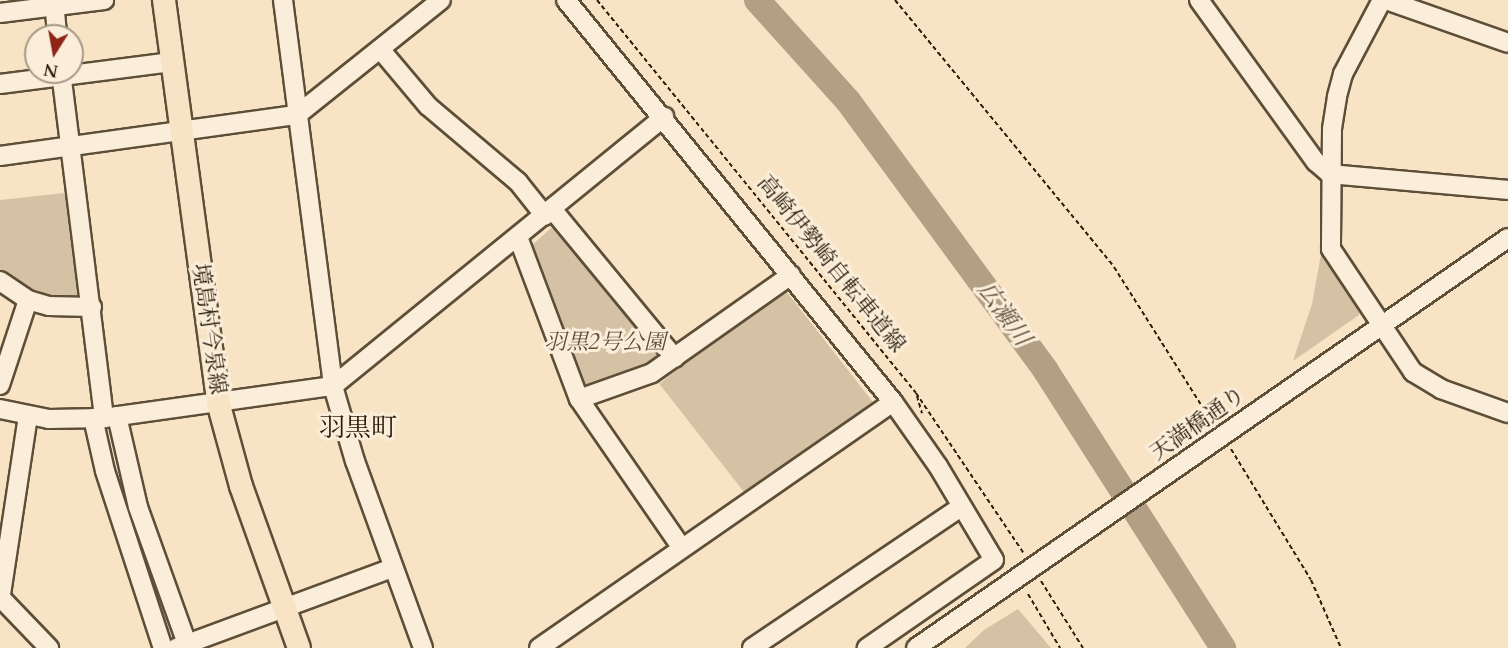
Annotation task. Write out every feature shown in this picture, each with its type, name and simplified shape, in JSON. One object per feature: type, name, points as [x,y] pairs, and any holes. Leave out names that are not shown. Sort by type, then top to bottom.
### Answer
[{"type":"main road","name":"境島村今泉線","points":[[164,0],[218,402],[241,486],[299,648]]},
{"type":"street","points":[[0,13],[54,3],[104,0]]},
{"type":"street","points":[[283,0],[333,386],[392,568],[423,648]]},
{"type":"street","points":[[0,156],[297,115],[441,0]]},
{"type":"street","points":[[566,0],[664,117],[893,402],[938,465],[993,560],[867,648]]},
{"type":"street","points":[[1199,0],[1316,162],[1330,174],[1508,190]]},
{"type":"street","points":[[1382,0],[1343,74],[1332,130],[1331,249],[1340,269],[1423,381],[1508,413]]},
{"type":"street","points":[[1386,0],[1508,43]]},
{"type":"street","points":[[54,3],[56,24]]},
{"type":"street","points":[[380,49],[428,106],[518,182],[548,212],[675,358]]},
{"type":"street","points":[[84,72],[172,62]]},
{"type":"street","points":[[0,84],[24,80]]},
{"type":"street","points":[[62,84],[105,417],[105,471],[128,548],[163,648]]},
{"type":"street","points":[[0,409],[28,415],[105,417],[333,386],[664,117]]},
{"type":"street","points":[[518,237],[579,399],[681,547]]},
{"type":"street","name":"天満橋通り","points":[[916,648],[1221,439],[1508,238]]},
{"type":"street","points":[[579,399],[652,374],[791,275]]},
{"type":"street","points":[[0,281],[28,300],[48,306],[92,307]]},
{"type":"street","points":[[0,385],[28,300]]},
{"type":"street","points":[[539,648],[681,547],[893,402]]},
{"type":"street","points":[[28,415],[1,599],[49,648]]},
{"type":"street","points":[[105,417],[131,482],[165,583],[182,646],[211,642],[285,609],[392,568]]},
{"type":"street","points":[[105,471],[131,482]]},
{"type":"street","points":[[122,529],[138,507]]},
{"type":"street","points":[[753,648],[961,507]]},
{"type":"street","points":[[128,548],[156,557]]},
{"type":"street","points":[[148,605],[165,583]]},
{"type":"path","name":"高崎伊勢崎自転車道線","points":[[597,0],[916,393],[1035,567],[1083,648]]},
{"type":"path","points":[[895,0],[1114,267],[1311,580],[1341,648]]},
{"type":"path","points":[[1028,594],[1059,648]]},
{"type":"green space","points":[[64,193],[69,197],[81,295],[77,301],[40,296],[0,270],[0,200]]},
{"type":"green space","name":"羽黒2号公園","points":[[557,223],[660,353],[656,365],[590,388],[580,383],[532,245]]},
{"type":"green space","points":[[1323,243],[1330,267],[1360,310],[1359,315],[1293,361],[1312,304]]},
{"type":"green space","points":[[783,287],[875,404],[751,501],[659,384]]},
{"type":"green space","points":[[1018,609],[1051,648],[965,648],[984,630]]},
{"type":"waterway","name":"広瀬川","points":[[757,0],[848,101],[1046,371],[1223,648]]},
{"type":"district","name":"羽黒町","points":[[358,428]]}]
